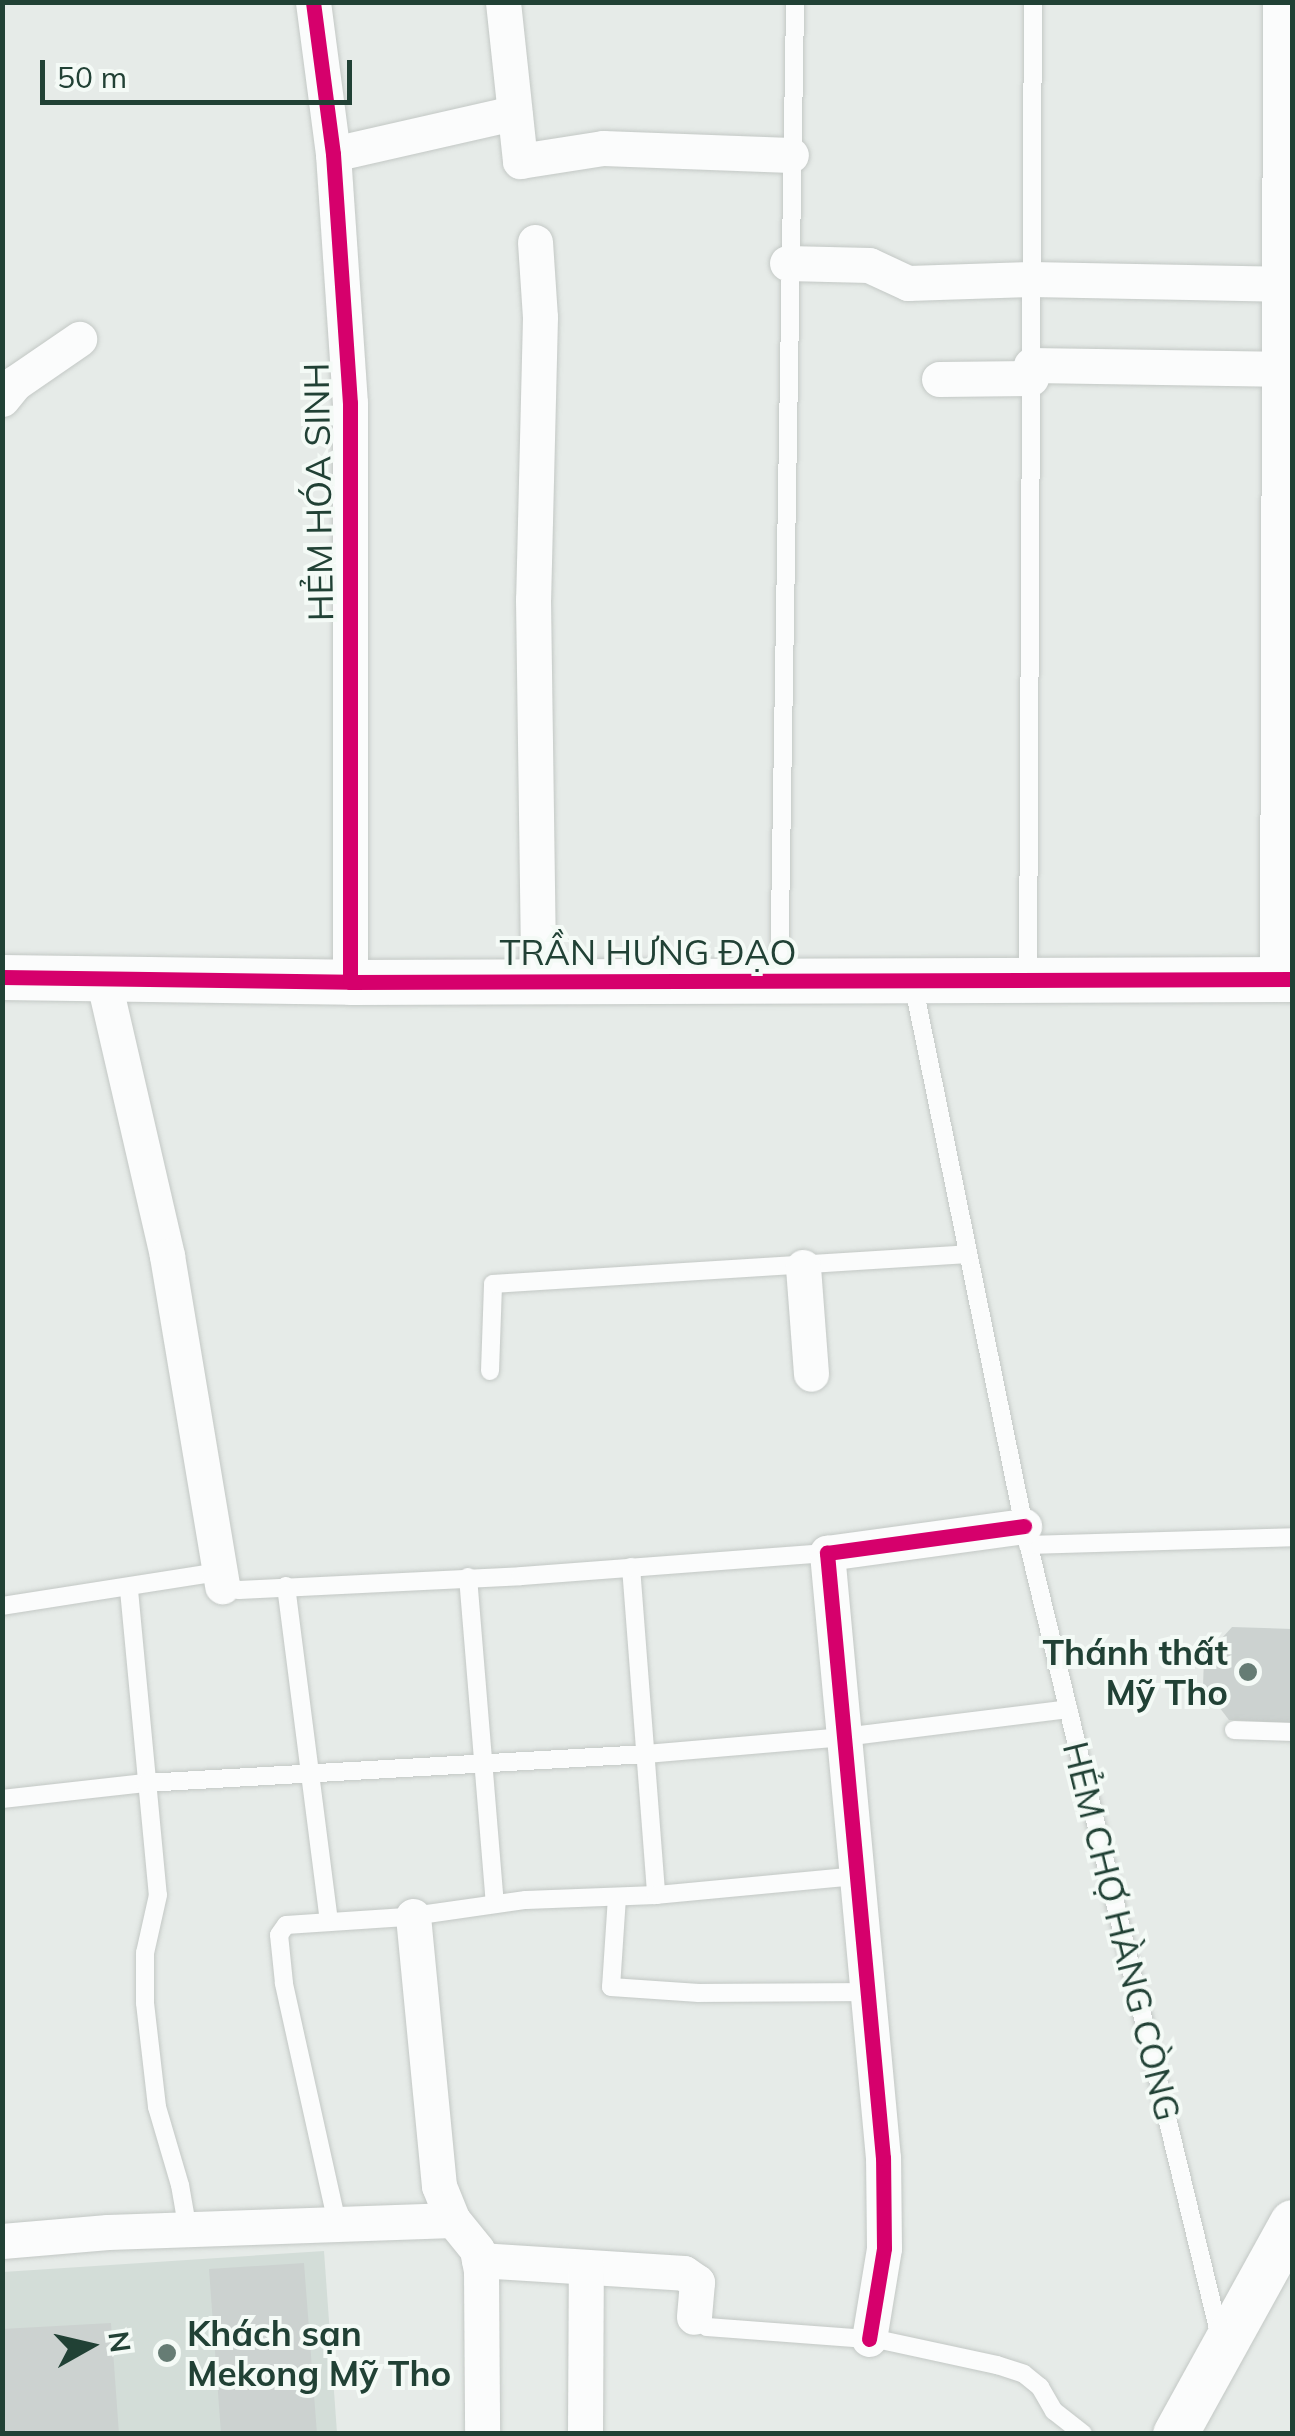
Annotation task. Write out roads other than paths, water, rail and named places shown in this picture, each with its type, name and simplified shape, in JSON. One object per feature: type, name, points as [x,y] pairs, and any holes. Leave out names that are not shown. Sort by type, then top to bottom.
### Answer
[{"type":"street","name":"HẺM HÓA SINH","points":[[314,2],[333,154],[350,403],[350,982]]},
{"type":"street","points":[[503,2],[520,160],[603,148],[791,155]]},
{"type":"street","points":[[1280,2],[1286,284],[1285,979]]},
{"type":"street","points":[[333,154],[514,113]]},
{"type":"street","points":[[535,242],[540,316],[533,599],[538,980]]},
{"type":"street","points":[[787,263],[869,266],[908,284],[1030,280],[1286,284]]},
{"type":"street","points":[[2,399],[15,383],[79,339]]},
{"type":"street","points":[[940,380],[1031,372],[1286,369]]},
{"type":"street","name":"TRẦN HƯNG ĐẠO","points":[[2,977],[350,982],[1285,979]]},
{"type":"street","points":[[103,978],[167,1256],[220,1579]]},
{"type":"street","points":[[802,1267],[810,1374]]},
{"type":"street","points":[[869,2339],[884,2248],[883,2158],[827,1553],[1026,1536]]},
{"type":"street","points":[[412,1916],[431,2138],[439,2186],[453,2220],[465,2230],[479,2260],[482,2434]]},
{"type":"street","points":[[2,2241],[453,2220]]},
{"type":"street","points":[[1174,2434],[1224,2351],[1292,2222]]},
{"type":"street","points":[[479,2260],[694,2276],[694,2317]]},
{"type":"street","points":[[585,2434],[586,2267]]},
{"type":"lane","points":[[779,982],[787,263],[794,2]]},
{"type":"lane","points":[[1028,982],[1032,2]]},
{"type":"lane","name":"HẺM CHỢ HÀNG CÒNG","points":[[913,982],[1026,1536],[1224,2351]]},
{"type":"lane","points":[[490,1371],[493,1284],[966,1254]]},
{"type":"lane","points":[[1026,1536],[1292,1537]]},
{"type":"lane","points":[[2,1606],[220,1579],[238,1590],[827,1553]]},
{"type":"lane","points":[[631,1567],[656,1895]]},
{"type":"lane","points":[[468,1578],[496,1904]]},
{"type":"lane","points":[[286,1586],[329,1920]]},
{"type":"lane","points":[[130,1590],[158,1895],[146,1952],[145,2003],[157,2108],[180,2184],[188,2230]]},
{"type":"lane","points":[[2,1799],[146,1783],[646,1754],[844,1737],[1068,1709]]},
{"type":"lane","points":[[1234,1730],[1292,1732]]},
{"type":"lane","points":[[337,2223],[284,1983],[280,1935],[286,1925],[857,1876]]},
{"type":"lane","points":[[617,1897],[612,1988],[699,1993],[868,1992]]},
{"type":"lane","points":[[694,2317],[708,2327],[869,2339],[1024,2374],[1040,2386],[1054,2412],[1084,2434]]},
{"type":"place","name":"Thánh thất Mỹ Tho","points":[[1248,1672]]},
{"type":"place","name":"Khách sạn Mekong Mỹ Tho","points":[[167,2353]]}]
